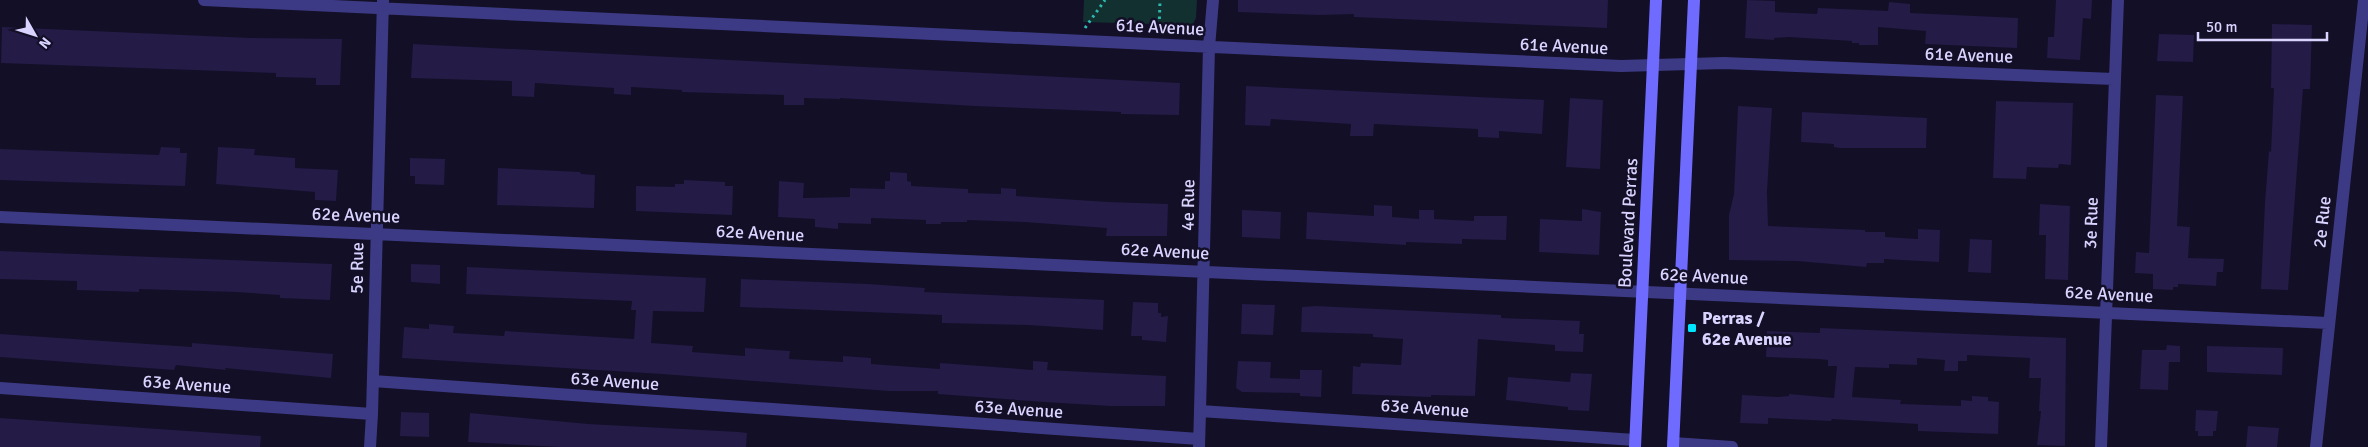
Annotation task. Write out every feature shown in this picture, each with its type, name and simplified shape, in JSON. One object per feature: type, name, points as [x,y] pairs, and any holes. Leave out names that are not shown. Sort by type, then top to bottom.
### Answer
[{"type":"main road","name":"Boulevard Perras","points":[[1635,444],[1656,0]]},
{"type":"main road","points":[[1673,445],[1694,0]]},
{"type":"street","name":"61e Avenue","points":[[204,0],[383,4],[1209,47],[1652,67],[1724,63],[2114,79]]},
{"type":"street","name":"4e Rue","points":[[1200,411],[1209,47],[1213,0]]},
{"type":"street","name":"3e Rue","points":[[2101,447],[2118,0]]},
{"type":"street","name":"2e Rue","points":[[2316,447],[2364,0]]},
{"type":"street","name":"5e Rue","points":[[370,447],[383,4]]},
{"type":"street","name":"62e Avenue","points":[[0,217],[1204,270],[2328,323]]},
{"type":"street","name":"63e Avenue","points":[[373,381],[1199,443],[1200,411],[1635,444]]},
{"type":"street","name":"63e Avenue","points":[[0,388],[372,414]]},
{"type":"street","points":[[1673,445],[1732,447]]},
{"type":"path","points":[[1076,40],[1105,0]]},
{"type":"path","points":[[1158,44],[1160,0]]},
{"type":"green space","points":[[1084,0],[1197,0],[1196,18],[1193,24],[1187,25],[1083,22]]},
{"type":"building","points":[[1238,0],[1608,0],[1607,28],[1354,17],[1354,14],[1319,15],[1238,12]]},
{"type":"building","points":[[1747,0],[1775,1],[1775,12],[1817,14],[1818,8],[1888,11],[1889,2],[1910,4],[1910,13],[2018,18],[2017,48],[1925,44],[1926,31],[1878,27],[1878,45],[1859,45],[1859,43],[1852,43],[1852,41],[1789,37],[1774,38],[1774,40],[1745,38]]},
{"type":"building","points":[[2056,0],[2092,0],[2091,19],[2083,18],[2080,60],[2047,58],[2048,37],[2054,37]]},
{"type":"building","points":[[2272,24],[2312,25],[2310,89],[2303,89],[2288,290],[2261,289],[2265,202],[2269,151],[2271,152],[2274,88],[2271,88]]},
{"type":"building","points":[[2,27],[251,38],[342,39],[340,85],[316,85],[316,78],[276,77],[276,73],[1,63]]},
{"type":"building","points":[[2159,34],[2194,35],[2193,62],[2157,61]]},
{"type":"building","points":[[413,44],[1180,83],[1179,115],[1121,114],[1121,112],[840,98],[804,98],[804,105],[784,105],[784,95],[682,92],[682,90],[631,87],[631,95],[614,94],[614,88],[535,83],[534,97],[512,96],[512,81],[411,78]]},
{"type":"building","points":[[1246,86],[1544,100],[1542,134],[1499,131],[1499,138],[1478,137],[1478,129],[1374,124],[1373,136],[1350,136],[1351,124],[1271,119],[1270,126],[1245,125]]},
{"type":"building","points":[[2156,95],[2183,96],[2177,226],[2190,227],[2188,258],[2224,259],[2223,272],[2217,272],[2216,286],[2178,284],[2178,287],[2173,287],[2173,290],[2153,289],[2153,274],[2135,273],[2136,252],[2149,253]]},
{"type":"building","points":[[1570,98],[1603,100],[1600,169],[1566,167]]},
{"type":"building","points":[[1996,101],[2073,103],[2071,165],[2059,164],[2058,168],[2027,167],[2026,179],[1993,178]]},
{"type":"building","points":[[1738,106],[1772,108],[1767,192],[1768,226],[1865,230],[1865,232],[1885,232],[1885,237],[1918,239],[1918,229],[1940,230],[1939,262],[1884,259],[1884,263],[1867,263],[1866,267],[1797,261],[1729,260],[1729,215],[1734,194]]},
{"type":"building","points":[[1802,112],[1927,118],[1926,148],[1840,148],[1834,147],[1834,144],[1801,142]]},
{"type":"building","points":[[161,147],[180,148],[180,153],[187,153],[185,186],[0,180],[0,149],[159,155]]},
{"type":"building","points":[[218,147],[255,149],[254,155],[295,158],[295,168],[338,170],[336,201],[315,200],[315,192],[216,184]]},
{"type":"building","points":[[410,158],[445,159],[444,185],[415,184],[415,176],[410,176]]},
{"type":"building","points":[[498,168],[580,172],[581,174],[595,175],[594,208],[497,205]]},
{"type":"building","points":[[890,172],[907,173],[907,181],[911,182],[911,186],[968,189],[968,193],[1001,194],[1001,188],[1016,189],[1016,196],[1168,204],[1167,236],[1106,236],[1107,228],[967,220],[967,222],[926,224],[926,220],[871,218],[871,224],[838,223],[838,229],[815,227],[815,219],[778,217],[779,181],[804,183],[803,198],[850,197],[850,188],[885,189],[885,181],[890,181]]},
{"type":"building","points":[[684,180],[725,182],[725,186],[733,186],[732,215],[636,211],[636,186],[675,187],[675,184],[684,184]]},
{"type":"building","points":[[2040,204],[2070,206],[2068,280],[2045,279],[2046,235],[2039,235]]},
{"type":"building","points":[[1374,205],[1392,206],[1392,217],[1419,219],[1419,210],[1434,210],[1434,219],[1474,221],[1474,216],[1507,216],[1506,240],[1462,239],[1462,244],[1406,242],[1406,245],[1306,239],[1307,212],[1374,216]]},
{"type":"building","points":[[1582,209],[1601,212],[1599,255],[1539,252],[1540,219],[1582,221]]},
{"type":"building","points":[[1242,210],[1281,212],[1280,239],[1242,237]]},
{"type":"building","points":[[1970,239],[1992,240],[1991,273],[1968,272]]},
{"type":"building","points":[[0,251],[332,264],[330,300],[280,298],[280,295],[236,292],[139,289],[139,292],[77,290],[77,281],[0,279]]},
{"type":"building","points":[[411,264],[440,265],[440,284],[411,282]]},
{"type":"building","points":[[467,267],[706,278],[704,312],[653,311],[651,343],[693,346],[692,352],[745,356],[745,348],[790,351],[789,359],[843,362],[843,356],[871,358],[871,364],[940,369],[940,363],[1033,370],[1033,361],[1048,362],[1047,370],[1166,376],[1165,406],[1111,406],[1044,402],[938,394],[938,391],[889,391],[662,374],[402,358],[404,327],[429,329],[429,324],[454,326],[453,333],[504,336],[505,331],[634,339],[636,310],[631,310],[632,301],[466,294]]},
{"type":"building","points":[[741,279],[925,288],[924,292],[1104,300],[1103,330],[1029,325],[942,323],[942,315],[740,307]]},
{"type":"building","points":[[1133,302],[1158,303],[1158,313],[1161,313],[1161,317],[1168,316],[1166,342],[1142,340],[1142,336],[1131,336]]},
{"type":"building","points":[[1242,304],[1275,305],[1273,335],[1241,334]]},
{"type":"building","points":[[1316,306],[1501,315],[1501,318],[1580,321],[1579,334],[1584,334],[1583,352],[1555,351],[1555,345],[1478,339],[1475,396],[1431,395],[1431,397],[1352,394],[1353,366],[1360,367],[1361,363],[1401,365],[1403,339],[1373,337],[1373,334],[1301,332],[1302,307]]},
{"type":"building","points":[[1820,328],[2066,338],[2065,446],[2037,445],[2041,411],[2039,411],[2041,378],[2029,378],[2030,358],[1967,355],[1967,361],[1958,361],[1958,371],[1944,371],[1945,360],[1917,358],[1917,365],[1889,364],[1889,368],[1855,367],[1852,397],[1901,400],[1900,404],[1961,406],[1961,400],[1972,401],[1972,396],[1988,397],[1988,401],[1999,402],[1998,434],[1918,431],[1918,424],[1832,419],[1831,421],[1768,418],[1768,424],[1740,423],[1742,395],[1778,397],[1789,396],[1789,394],[1834,398],[1837,366],[1828,366],[1828,360],[1766,357],[1767,331],[1820,333]]},
{"type":"building","points":[[0,334],[192,347],[192,343],[333,354],[331,378],[225,368],[226,370],[176,365],[174,370],[0,357]]},
{"type":"building","points":[[2167,345],[2180,346],[2180,362],[2169,362],[2168,390],[2140,389],[2142,350],[2166,350]]},
{"type":"building","points":[[2207,346],[2283,348],[2282,375],[2207,372]]},
{"type":"building","points":[[1238,361],[1271,362],[1270,378],[1300,379],[1300,370],[1322,370],[1321,397],[1300,396],[1300,393],[1242,392],[1236,388]]},
{"type":"building","points":[[1571,373],[1592,374],[1589,411],[1568,410],[1568,407],[1506,400],[1508,377],[1570,382]]},
{"type":"building","points":[[2196,410],[2218,411],[2216,431],[2213,431],[2213,436],[2198,436],[2198,431],[2195,431]]},
{"type":"building","points":[[401,412],[429,413],[429,437],[400,436]]},
{"type":"building","points":[[470,413],[588,424],[739,432],[747,433],[746,447],[560,447],[468,442]]},
{"type":"building","points":[[0,418],[261,436],[260,447],[0,447]]},
{"type":"building","points":[[2248,426],[2279,428],[2277,447],[2246,447]]},
{"type":"place","name":"Perras / 62e Avenue","points":[[1692,328]]}]
